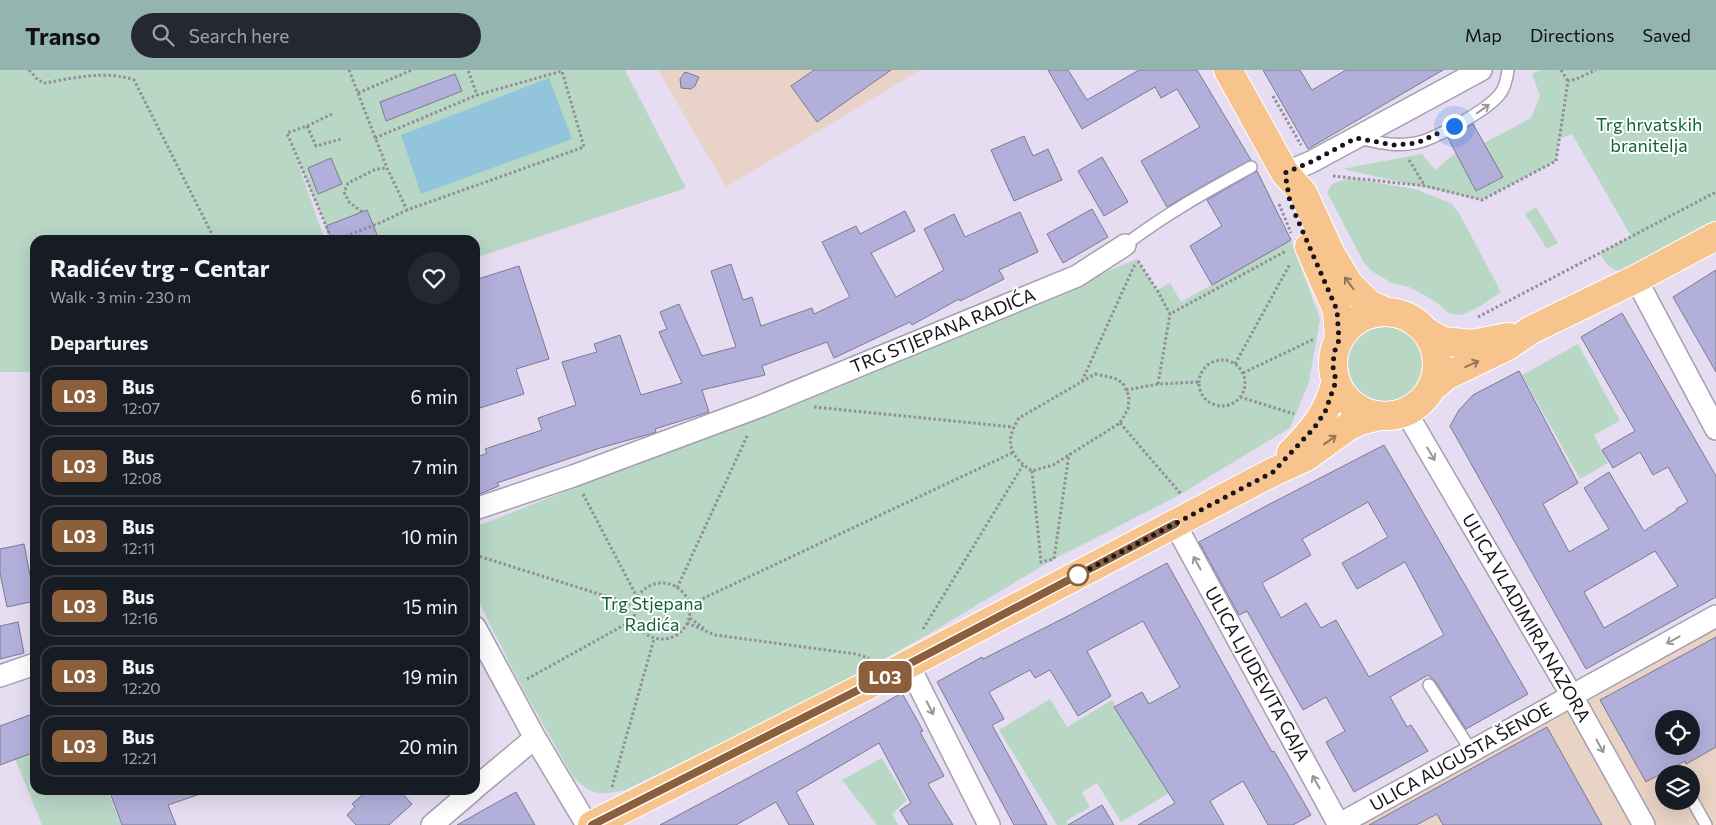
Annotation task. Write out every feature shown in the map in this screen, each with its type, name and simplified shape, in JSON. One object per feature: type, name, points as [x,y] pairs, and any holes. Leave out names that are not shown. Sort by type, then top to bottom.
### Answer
[{"type":"main road","points":[[1228,70],[1285,173],[1303,193],[1331,254],[1349,284],[1370,304],[1387,312]]},
{"type":"main road","points":[[1285,173],[1290,202],[1337,310],[1328,338],[1334,353],[1333,367],[1336,381],[1342,394],[1352,405],[1365,412],[1380,416]]},
{"type":"main road","points":[[597,822],[906,665],[1273,472],[1306,457],[1349,426],[1380,416],[1393,416],[1406,412],[1422,401],[1446,376],[1506,347],[1531,330],[1636,279],[1716,236]]},
{"type":"main road","points":[[1328,338],[1347,328],[1358,319],[1372,313],[1387,312],[1402,314],[1416,321],[1427,332],[1442,341],[1472,344],[1531,330]]},
{"type":"main road","points":[[1427,332],[1434,345],[1438,360],[1437,375],[1431,390]]},
{"type":"main road","points":[[1273,472],[1308,423],[1325,412],[1336,381]]},
{"type":"street","points":[[1285,173],[1311,162],[1480,70]]},
{"type":"street","name":"TRG STJEPANA RADIĆA","points":[[480,508],[574,476],[761,406],[1077,276],[1125,245]]},
{"type":"street","points":[[1636,279],[1716,429]]},
{"type":"street","name":"ULICA VLADIMIRA NAZORA","points":[[1406,412],[1572,696],[1644,825]]},
{"type":"street","name":"ULICA LJUDEVITA GAJA","points":[[1175,524],[1339,825]]},
{"type":"street","name":"ULICA AUGUSTA ŠENOE","points":[[1339,825],[1716,616]]},
{"type":"street","points":[[480,636],[535,738],[597,822]]},
{"type":"street","points":[[906,665],[989,825]]},
{"type":"street","points":[[0,676],[30,666]]},
{"type":"street","points":[[480,784],[535,738]]},
{"type":"street","points":[[432,825],[467,795]]},
{"type":"lane","points":[[1356,138],[1394,145],[1417,143],[1483,110],[1500,95],[1508,70]]},
{"type":"lane","name":"TRG STJEPANA RADIĆA","points":[[1125,245],[1201,194],[1251,167]]},
{"type":"lane","points":[[1429,685],[1472,752]]},
{"type":"lane","points":[[1698,810],[1706,825]]},
{"type":"path","points":[[29,70],[38,80],[45,83],[106,72],[126,75],[134,80],[212,235]]},
{"type":"path","points":[[349,70],[387,168],[407,210]]},
{"type":"path","points":[[358,93],[412,70]]},
{"type":"path","points":[[468,70],[477,95]]},
{"type":"path","points":[[1329,179],[1334,176],[1426,186],[1482,200],[1556,161],[1568,81],[1561,70]]},
{"type":"path","points":[[1568,81],[1596,70]]},
{"type":"path","points":[[346,235],[407,210],[584,147],[562,71],[477,95],[376,138]]},
{"type":"path","points":[[332,114],[287,133],[332,235]]},
{"type":"path","points":[[307,126],[316,146],[341,139]]},
{"type":"path","points":[[1401,145],[1426,186]]},
{"type":"path","points":[[362,212],[349,202],[344,192],[348,183],[376,169],[387,168]]},
{"type":"path","points":[[1472,344],[1468,322],[1716,192]]},
{"type":"path","points":[[1279,203],[1293,237]]},
{"type":"path","points":[[1170,314],[1288,250]]},
{"type":"path","points":[[1235,364],[1294,258]]},
{"type":"path","points":[[1082,382],[1137,259],[1170,314],[1158,384]]},
{"type":"path","points":[[1243,374],[1328,338]]},
{"type":"path","points":[[1228,361],[1235,364],[1243,374],[1245,386],[1240,397],[1228,405],[1214,404],[1208,401],[1203,395],[1200,382],[1206,367],[1212,363],[1228,361]]},
{"type":"path","points":[[1095,374],[1111,377],[1123,383],[1129,396],[1128,409],[1120,423],[1053,465],[1032,471],[1023,465],[1012,452],[1010,439],[1013,427],[1019,418],[1082,382],[1095,374]]},
{"type":"path","points":[[1126,390],[1158,384],[1200,382]]},
{"type":"path","points":[[1240,397],[1308,423]]},
{"type":"path","points":[[677,588],[761,406]]},
{"type":"path","points":[[808,407],[1013,427]]},
{"type":"path","points":[[690,605],[1012,452]]},
{"type":"path","points":[[1032,471],[1041,562],[1054,559],[1069,454]]},
{"type":"path","points":[[687,623],[716,635],[856,654],[881,664],[906,665],[918,644],[921,633],[1023,465]]},
{"type":"path","points":[[574,476],[638,598]]},
{"type":"path","points":[[480,557],[634,605]]},
{"type":"path","points":[[660,583],[669,584],[677,588],[687,598],[690,605],[690,618],[680,633],[672,638],[654,639],[638,627],[634,605],[638,598],[643,590],[651,586],[660,583]]},
{"type":"path","points":[[509,690],[635,618]]},
{"type":"path","points":[[690,618],[703,629],[716,635]]},
{"type":"path","points":[[597,822],[612,788],[654,639]]},
{"type":"shaded area","points":[[658,70],[920,70],[726,187]]},
{"type":"shaded area","points":[[1716,616],[1716,825],[1338,825]]},
{"type":"green space","points":[[0,70],[625,70],[686,188],[480,256],[480,235],[377,235],[367,210],[326,226],[291,144],[323,235],[30,235],[30,372],[0,372]]},
{"type":"green space","name":"Trg hrvatskih branitelja","points":[[1540,70],[1716,70],[1716,224],[1625,272],[1612,269],[1600,253],[1631,236],[1572,134],[1559,139],[1556,161],[1482,200],[1342,169],[1422,154],[1435,170],[1456,153],[1477,191],[1502,177],[1484,143],[1531,118],[1540,96],[1532,74]]},
{"type":"green space","points":[[1349,178],[1415,189],[1451,203],[1459,213],[1501,292],[1479,307],[1462,315],[1448,313],[1439,304],[1419,292],[1409,287],[1392,283],[1373,272],[1364,263],[1327,192],[1332,184]]},
{"type":"green space","points":[[1536,207],[1558,243],[1547,249],[1525,214]]},
{"type":"green space","name":"Trg Stjepana Radića","points":[[1291,240],[1320,319],[1309,382],[1290,428],[1174,498],[1054,559],[932,632],[833,688],[625,790],[608,793],[596,792],[584,787],[572,775],[518,680],[480,604],[480,525],[783,406],[1137,259],[1157,290],[1170,283],[1181,302]]},
{"type":"green space","points":[[1378,327],[1392,327],[1406,333],[1416,343],[1422,357],[1420,378],[1406,395],[1392,401],[1378,401],[1364,395],[1354,385],[1348,371],[1348,357],[1354,343],[1364,333]]},
{"type":"green space","points":[[1578,344],[1620,421],[1594,435],[1608,463],[1580,479],[1522,375]]},
{"type":"green space","points":[[1050,699],[1067,727],[1112,700],[1169,793],[1121,822],[1097,783],[1082,792],[1090,807],[1066,821],[1068,825],[1057,825],[999,730]]},
{"type":"green space","points":[[8,741],[30,750],[30,795],[109,795],[121,825],[42,825]]},
{"type":"green space","points":[[882,758],[907,800],[892,814],[898,825],[877,825],[842,780]]},
{"type":"water","points":[[549,78],[572,139],[421,194],[401,135]]},
{"type":"building","points":[[814,70],[891,70],[817,122],[791,86]]},
{"type":"building","points":[[1048,70],[1068,70],[1087,100],[1139,70],[1197,70],[1251,160],[1167,207],[1141,161],[1200,127],[1177,89],[1161,98],[1155,87],[1082,129]]},
{"type":"building","points":[[1263,70],[1300,70],[1312,90],[1346,70],[1443,70],[1308,149]]},
{"type":"building","points":[[685,72],[699,77],[695,86],[691,89],[681,88],[680,79]]},
{"type":"building","points":[[455,74],[462,91],[386,121],[380,102]]},
{"type":"building","points":[[1473,124],[1503,177],[1476,191],[1448,138]]},
{"type":"building","points":[[1024,136],[1033,156],[1048,149],[1062,180],[1014,201],[991,150]]},
{"type":"building","points":[[1102,157],[1128,202],[1104,216],[1078,171]]},
{"type":"building","points":[[331,158],[342,184],[318,194],[308,168]]},
{"type":"building","points":[[1257,171],[1291,240],[1212,285],[1190,246],[1222,226],[1207,200]]},
{"type":"building","points":[[1092,209],[1108,237],[1063,263],[1047,234]]},
{"type":"building","points":[[367,210],[377,235],[330,235],[326,226]]},
{"type":"building","points":[[905,211],[915,231],[871,253],[896,297],[944,270],[924,229],[954,214],[965,237],[1020,212],[1038,252],[999,270],[1004,279],[960,301],[959,299],[912,325],[910,322],[834,358],[827,342],[762,366],[765,375],[702,390],[709,412],[655,429],[656,432],[600,448],[497,483],[499,486],[480,494],[480,456],[487,453],[485,449],[542,430],[538,418],[576,405],[562,362],[597,352],[594,344],[620,335],[641,395],[682,383],[659,332],[667,329],[660,312],[679,304],[702,356],[736,347],[711,271],[731,264],[743,300],[752,297],[761,326],[812,308],[814,314],[850,297],[822,242],[856,226],[860,234]]},
{"type":"building","points":[[519,266],[549,359],[516,369],[524,394],[480,408],[480,278]]},
{"type":"building","points":[[1716,270],[1716,372],[1673,297]]},
{"type":"building","points":[[1622,313],[1716,476],[1716,597],[1586,669],[1450,426],[1459,410],[1473,395],[1519,371],[1578,483],[1543,504],[1569,552],[1609,529],[1584,488],[1609,472],[1644,531],[1677,510],[1688,502],[1668,467],[1653,475],[1640,452],[1613,468],[1602,450],[1635,431],[1581,337]],"holes":[[[1655,551],[1678,586],[1604,628],[1584,592]]]},
{"type":"building","points":[[1384,445],[1528,694],[1466,729],[1435,681],[1428,675],[1390,697],[1407,727],[1411,725],[1428,751],[1354,792],[1326,742],[1345,731],[1326,697],[1303,710],[1247,611],[1239,615],[1199,542]],"holes":[[[1368,502],[1388,537],[1342,563],[1357,589],[1405,562],[1444,635],[1369,677],[1336,620],[1321,628],[1306,603],[1281,618],[1262,583],[1311,555],[1302,539]]]},
{"type":"building","points":[[24,544],[30,575],[30,602],[7,607],[0,573],[0,549]]},
{"type":"building","points":[[1167,563],[1272,752],[1274,751],[1311,815],[1293,825],[1268,825],[1243,781],[1210,801],[1224,825],[1138,825],[1175,803],[1114,707],[1142,692],[1149,704],[1180,687],[1143,621],[1087,651],[1111,696],[1078,716],[1050,670],[1035,678],[1030,670],[989,692],[1004,719],[992,725],[1047,825],[1014,825],[937,682],[982,657],[983,659],[1068,616]]},
{"type":"building","points":[[18,622],[24,653],[0,659],[0,626]]},
{"type":"building","points":[[1716,637],[1716,747],[1686,764],[1685,761],[1678,765],[1655,765],[1655,777],[1646,782],[1600,700]]},
{"type":"building","points":[[902,693],[923,731],[920,732],[944,776],[928,784],[953,825],[909,825],[900,810],[911,803],[879,743],[796,792],[814,825],[789,825],[776,802],[736,825],[660,825],[806,747]]},
{"type":"building","points":[[30,715],[30,754],[0,765],[0,726]]},
{"type":"building","points":[[1547,727],[1602,825],[1443,825],[1437,814],[1416,825],[1369,825]]},
{"type":"building","points":[[516,792],[535,825],[457,825],[494,804]]},
{"type":"building","points":[[111,795],[197,795],[168,805],[176,825],[122,825]]},
{"type":"building","points":[[362,795],[404,795],[412,804],[389,825],[356,825],[347,815],[355,807],[352,804]]},
{"type":"building","points":[[1102,805],[1114,825],[1068,825]]},
{"type":"bus line","name":"L03","points":[[592,825],[888,675],[1175,524]]},
{"type":"route","points":[[1078,575],[1076,576],[1273,472],[1314,428],[1325,412],[1336,381],[1333,367],[1334,353],[1339,340],[1337,310],[1290,202],[1285,173],[1311,162],[1356,138],[1394,145],[1417,143],[1454,126]]}]
